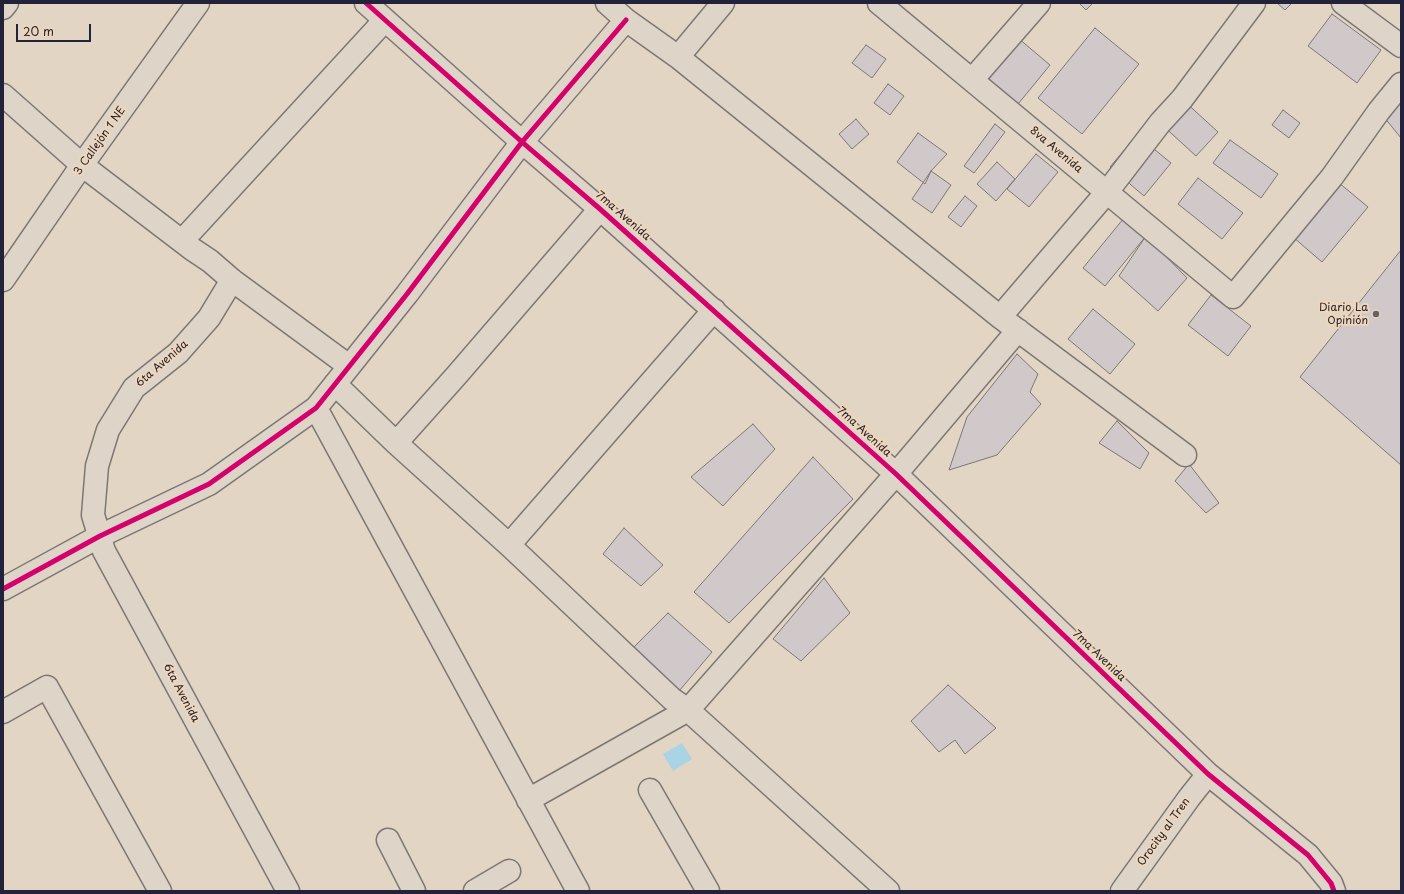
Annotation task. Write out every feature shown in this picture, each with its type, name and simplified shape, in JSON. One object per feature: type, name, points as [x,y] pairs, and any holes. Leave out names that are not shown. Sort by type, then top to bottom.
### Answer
[{"type":"street","points":[[3,8],[7,3]]},
{"type":"street","name":"3 Callejón 1 NE","points":[[3,280],[82,165],[198,3]]},
{"type":"street","name":"7ma Avenida","points":[[366,3],[714,310],[896,474],[1208,774],[1308,855],[1331,883],[1334,891]]},
{"type":"street","points":[[607,3],[626,20],[678,57],[1000,317],[1185,455]]},
{"type":"street","points":[[678,57],[723,3]]},
{"type":"street","name":"8va Avenida","points":[[879,3],[1233,297],[1332,177],[1379,111],[1401,84]]},
{"type":"street","points":[[972,80],[1038,3]]},
{"type":"street","points":[[1000,317],[1107,192],[1160,123],[1182,99],[1254,3]]},
{"type":"street","points":[[1343,3],[1401,46]]},
{"type":"street","points":[[182,241],[385,20]]},
{"type":"street","points":[[3,589],[100,536],[209,484],[316,408],[407,294],[522,142],[626,20]]},
{"type":"street","points":[[3,95],[82,165],[210,261],[232,280],[349,366]]},
{"type":"street","points":[[396,443],[600,209]]},
{"type":"street","name":"6ta Avenida","points":[[232,280],[209,318],[178,353],[134,388],[108,430],[98,466],[93,515],[104,551],[288,891]]},
{"type":"street","points":[[509,545],[714,310]]},
{"type":"street","points":[[528,800],[688,710],[896,474],[1018,330]]},
{"type":"street","points":[[335,384],[396,443],[509,545],[672,699],[688,710],[888,891]]},
{"type":"street","points":[[316,408],[578,891]]},
{"type":"street","points":[[3,712],[47,687],[160,891]]},
{"type":"street","name":"Orocity al Tren","points":[[1122,891],[1208,774]]},
{"type":"street","points":[[650,790],[708,891]]},
{"type":"street","points":[[388,840],[414,891]]},
{"type":"street","points":[[475,891],[509,871]]},
{"type":"water","points":[[682,743],[692,759],[673,771],[663,754]]},
{"type":"building","points":[[1079,3],[1093,3],[1086,10]]},
{"type":"building","points":[[1277,3],[1292,3],[1285,10]]},
{"type":"building","points":[[1332,14],[1381,50],[1357,83],[1308,46]]},
{"type":"building","points":[[1095,28],[1139,64],[1082,134],[1038,98]]},
{"type":"building","points":[[1018,38],[1050,65],[1014,109],[982,82]]},
{"type":"building","points":[[866,45],[886,59],[872,78],[852,63]]},
{"type":"building","points":[[888,84],[904,96],[890,115],[874,103]]},
{"type":"building","points":[[1401,97],[1401,138],[1379,111]]},
{"type":"building","points":[[1182,99],[1218,132],[1196,156],[1160,123]]},
{"type":"building","points":[[1283,110],[1300,123],[1289,138],[1272,125]]},
{"type":"building","points":[[856,119],[869,134],[852,149],[839,134]]},
{"type":"building","points":[[995,124],[1005,132],[974,173],[964,166]]},
{"type":"building","points":[[918,133],[947,154],[931,171],[925,184],[897,162]]},
{"type":"building","points":[[1137,135],[1171,163],[1144,196],[1110,167]]},
{"type":"building","points":[[1230,140],[1278,174],[1261,198],[1213,163]]},
{"type":"building","points":[[1036,154],[1058,172],[1029,207],[1007,189]]},
{"type":"building","points":[[997,162],[1015,179],[996,201],[977,184]]},
{"type":"building","points":[[931,171],[951,185],[932,213],[912,199]]},
{"type":"building","points":[[1332,177],[1368,207],[1322,262],[1286,231]]},
{"type":"building","points":[[1198,178],[1243,213],[1222,239],[1178,204]]},
{"type":"building","points":[[965,196],[977,206],[961,227],[948,217]]},
{"type":"building","points":[[1124,218],[1146,236],[1105,286],[1083,268]]},
{"type":"building","points":[[1146,236],[1187,278],[1158,311],[1119,276]]},
{"type":"building","name":"Diario La Opinión","points":[[1401,250],[1401,465],[1300,377]]},
{"type":"building","points":[[1211,295],[1251,326],[1228,356],[1188,325]]},
{"type":"building","points":[[1093,309],[1135,344],[1110,374],[1068,339]]},
{"type":"building","points":[[1017,354],[1038,374],[1030,392],[1041,404],[997,455],[949,470],[967,417]]},
{"type":"building","points":[[1117,421],[1149,453],[1140,469],[1099,443]]},
{"type":"building","points":[[753,424],[775,449],[723,506],[691,477]]},
{"type":"building","points":[[813,457],[853,499],[729,623],[694,592]]},
{"type":"building","points":[[1189,464],[1219,503],[1206,513],[1175,481]]},
{"type":"building","points":[[624,528],[663,565],[641,586],[603,554]]},
{"type":"building","points":[[824,578],[850,613],[801,661],[773,639]]},
{"type":"building","points":[[668,613],[712,652],[674,697],[633,648]]},
{"type":"building","points":[[948,685],[996,728],[965,754],[955,740],[939,752],[911,721]]},
{"type":"cycle path","points":[[366,3],[522,142],[600,209],[896,474],[1208,774],[1308,855],[1331,883],[1334,891]]},
{"type":"cycle path","points":[[3,589],[100,536],[209,484],[316,408],[407,294],[522,142],[626,20]]},
{"type":"place","name":"Diario La Opinión","points":[[1376,314]]}]
